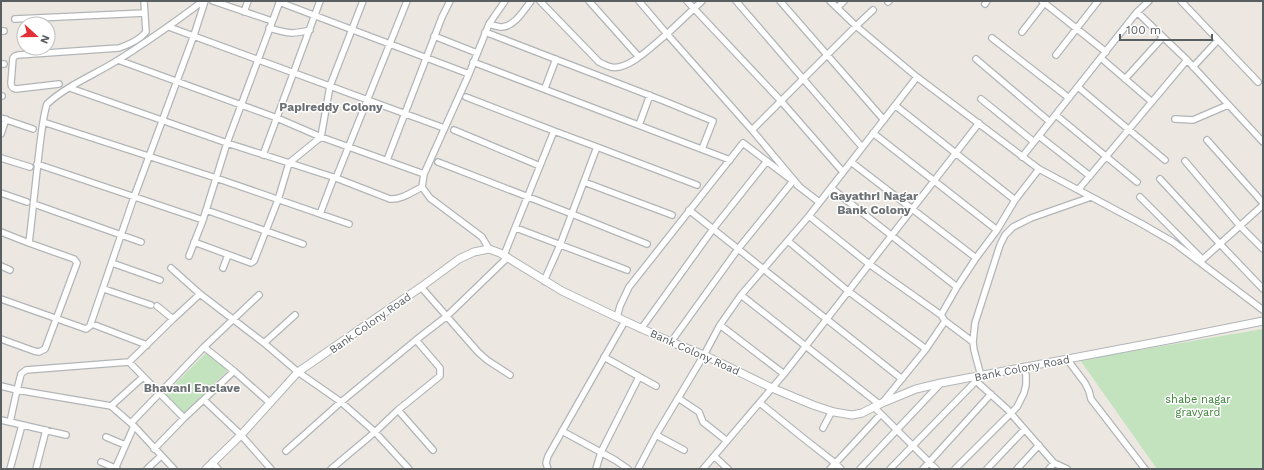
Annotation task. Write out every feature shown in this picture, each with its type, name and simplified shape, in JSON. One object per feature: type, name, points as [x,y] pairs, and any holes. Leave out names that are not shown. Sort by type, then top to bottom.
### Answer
[{"type":"street","points":[[59,84],[16,89],[13,88],[11,83],[13,58],[18,55],[123,47],[146,32],[144,1]]},
{"type":"street","points":[[29,243],[37,164],[43,122],[48,104],[70,88],[118,60],[204,1]]},
{"type":"street","points":[[1,299],[86,329],[92,324],[134,197],[194,35],[204,1]]},
{"type":"street","points":[[213,1],[272,21]]},
{"type":"street","points":[[244,12],[248,1]]},
{"type":"street","points":[[189,256],[203,220],[240,105],[279,1],[469,74]]},
{"type":"street","points":[[263,154],[320,1]]},
{"type":"street","points":[[194,242],[252,263],[254,261],[278,200],[289,163],[321,137],[330,86],[363,1]]},
{"type":"street","points":[[320,214],[407,1]]},
{"type":"street","points":[[387,160],[425,58],[442,16],[450,1]]},
{"type":"street","points":[[489,249],[482,238],[430,198],[422,187],[424,174],[469,74],[489,24],[506,1]]},
{"type":"street","points":[[489,24],[501,27],[508,25],[518,18],[531,1]]},
{"type":"street","points":[[540,1],[599,62],[612,67],[622,66],[639,57],[667,34],[702,1]]},
{"type":"street","points":[[589,1],[639,57]]},
{"type":"street","points":[[638,1],[752,130],[799,186]]},
{"type":"street","points":[[687,1],[781,101],[843,172]]},
{"type":"street","points":[[736,1],[862,147]]},
{"type":"street","points":[[780,1],[884,120]]},
{"type":"street","points":[[830,1],[856,26],[917,77],[1022,157],[1039,169],[1173,242],[1201,261],[1263,310]]},
{"type":"street","points":[[837,8],[844,1]]},
{"type":"street","points":[[1056,55],[1098,1]]},
{"type":"street","points":[[1022,157],[1137,12],[1149,1]]},
{"type":"street","points":[[1181,1],[1258,82]]},
{"type":"street","points":[[1022,32],[1044,2],[1106,52]]},
{"type":"street","points":[[752,130],[873,10]]},
{"type":"street","points":[[1137,12],[1187,60],[1263,142]]},
{"type":"street","points":[[15,19],[145,13]]},
{"type":"street","points":[[169,26],[444,128]]},
{"type":"street","points":[[269,28],[295,34],[310,30]]},
{"type":"street","points":[[486,32],[713,120],[702,149]]},
{"type":"street","points":[[434,36],[477,53]]},
{"type":"street","points":[[1125,79],[1163,37]]},
{"type":"street","points":[[992,38],[1069,98]]},
{"type":"street","points":[[1193,67],[1218,40]]},
{"type":"street","points":[[1101,58],[1152,102]]},
{"type":"street","points":[[545,88],[556,59]]},
{"type":"street","points":[[976,59],[1050,122]]},
{"type":"street","points":[[118,60],[277,118],[321,137],[424,174]]},
{"type":"street","points":[[1078,190],[1187,60]]},
{"type":"street","points":[[473,62],[545,88],[730,160]]},
{"type":"street","points":[[638,469],[720,325],[741,295],[809,216],[873,133],[896,106],[917,77]]},
{"type":"street","points":[[1078,87],[1165,160]]},
{"type":"street","points":[[70,88],[227,143],[335,178],[390,199],[395,200],[422,187]]},
{"type":"street","points":[[639,124],[650,95]]},
{"type":"street","points":[[466,97],[697,185]]},
{"type":"street","points":[[981,99],[1034,142]]},
{"type":"street","points":[[1175,119],[1193,120],[1228,105]]},
{"type":"street","points":[[896,106],[1015,200]]},
{"type":"street","points":[[1056,115],[1137,182]]},
{"type":"street","points":[[1,134],[4,119],[33,128]]},
{"type":"street","points":[[43,122],[216,178],[349,224]]},
{"type":"street","points":[[703,469],[784,374],[979,123]]},
{"type":"street","points":[[454,130],[540,166]]},
{"type":"street","points":[[286,451],[416,340],[448,316],[506,256],[554,131]]},
{"type":"street","points":[[873,133],[997,230]]},
{"type":"street","points":[[1039,136],[1090,176]]},
{"type":"street","points":[[1201,261],[1263,204],[1208,140]]},
{"type":"street","points":[[617,317],[620,306],[629,287],[743,144],[819,202]]},
{"type":"street","points":[[544,281],[560,245],[597,147]]},
{"type":"street","points":[[1,158],[30,167]]},
{"type":"street","points":[[641,329],[712,229],[767,161]]},
{"type":"street","points":[[1185,161],[1240,226],[1263,249]]},
{"type":"street","points":[[438,162],[528,196],[647,244]]},
{"type":"street","points":[[851,162],[976,258]]},
{"type":"street","points":[[37,164],[203,220]]},
{"type":"street","points":[[941,315],[976,258],[997,230],[1015,200],[1039,169]]},
{"type":"street","points":[[1160,178],[1263,289]]},
{"type":"street","points":[[671,342],[738,249],[793,181]]},
{"type":"street","points":[[584,182],[672,215]]},
{"type":"street","points":[[831,188],[957,287]]},
{"type":"street","points":[[1,193],[27,202]]},
{"type":"street","points":[[1067,469],[1054,463],[1024,430],[1011,413],[991,394],[979,378],[973,342],[975,323],[1000,245],[1005,235],[1013,227],[1031,218],[1091,197]]},
{"type":"street","points":[[1140,197],[1201,261]]},
{"type":"street","points":[[34,204],[141,242]]},
{"type":"street","points":[[206,210],[304,244]]},
{"type":"street","points":[[690,210],[902,379]]},
{"type":"street","points":[[809,216],[869,264],[941,315],[945,321],[973,342]]},
{"type":"street","points":[[516,228],[627,270]]},
{"type":"street","points":[[1,232],[74,259],[77,263],[45,349],[39,352],[34,351],[1,339]]},
{"type":"street","points":[[788,241],[848,291],[926,349]]},
{"type":"street","name":"Bank Colony Road","points":[[206,469],[241,435],[298,372],[459,259],[474,252],[489,249],[506,256],[562,291],[625,322],[704,355],[772,388],[813,405],[852,415],[858,414],[916,389],[941,383],[979,378],[1024,367],[1263,321]]},
{"type":"street","points":[[223,268],[228,255]]},
{"type":"street","points":[[112,263],[160,280]]},
{"type":"street","points":[[1,266],[10,270]]},
{"type":"street","points":[[171,268],[200,294],[298,372],[342,402],[375,432],[409,469]]},
{"type":"street","points":[[421,287],[487,360],[510,376]]},
{"type":"street","points":[[104,289],[154,306],[173,319]]},
{"type":"street","points":[[10,422],[21,374],[26,370],[129,362],[200,294]]},
{"type":"street","points":[[100,462],[116,469],[133,425],[160,393],[204,347],[259,295]]},
{"type":"street","points":[[741,295],[879,405],[881,414],[936,469]]},
{"type":"street","points":[[264,344],[295,315]]},
{"type":"street","points":[[879,405],[926,349],[945,321]]},
{"type":"street","points":[[548,469],[546,463],[547,460],[562,431],[625,322]]},
{"type":"street","points":[[92,324],[147,345]]},
{"type":"street","points":[[720,325],[784,374]]},
{"type":"street","points":[[331,469],[375,432],[398,410],[440,376],[440,368],[416,340]]},
{"type":"street","points":[[204,347],[270,403]]},
{"type":"street","points":[[604,357],[656,386]]},
{"type":"street","points":[[1067,359],[1085,383],[1091,399],[1145,469]]},
{"type":"street","points":[[129,362],[184,418]]},
{"type":"street","points":[[955,469],[1017,408],[1024,393],[1026,375],[1024,367]]},
{"type":"street","points":[[154,449],[184,418],[234,371]]},
{"type":"street","points":[[111,406],[143,376]]},
{"type":"street","points":[[596,469],[601,452],[639,377]]},
{"type":"street","points":[[890,469],[979,378]]},
{"type":"street","points":[[860,469],[941,383]]},
{"type":"street","points":[[1,386],[111,406],[133,425],[174,469]]},
{"type":"street","points":[[922,469],[991,394]]},
{"type":"street","points":[[678,398],[699,412],[703,422],[727,441]]},
{"type":"street","points":[[204,400],[241,435],[271,469]]},
{"type":"street","points":[[760,403],[841,469]]},
{"type":"street","points":[[398,410],[433,450]]},
{"type":"street","points":[[823,428],[832,411]]},
{"type":"street","points":[[830,469],[881,414]]},
{"type":"street","points":[[1,420],[66,435]]},
{"type":"street","points":[[10,469],[22,425]]},
{"type":"street","points":[[36,469],[46,430]]},
{"type":"street","points":[[987,469],[1024,430]]},
{"type":"street","points":[[562,431],[615,460],[628,469]]},
{"type":"street","points":[[656,435],[684,450]]},
{"type":"street","points":[[106,437],[125,444]]},
{"type":"street","points":[[1017,469],[1039,445]]},
{"type":"street","points":[[147,469],[161,456]]},
{"type":"street","points":[[714,456],[728,469]]},
{"type":"street","points":[[212,462],[218,469]]},
{"type":"street","points":[[1049,469],[1054,463]]},
{"type":"green space","name":"shabe nagar gravyard","points":[[1263,329],[1263,469],[1157,469],[1080,360]]},
{"type":"green space","points":[[206,353],[228,370],[184,413],[165,394]]},
{"type":"district","name":"Papireddy Colony","points":[[331,107]]},
{"type":"district","name":"Gayathri Nagar Bank Colony","points":[[874,203]]},
{"type":"district","name":"Bhavani Enclave","points":[[192,388]]}]
